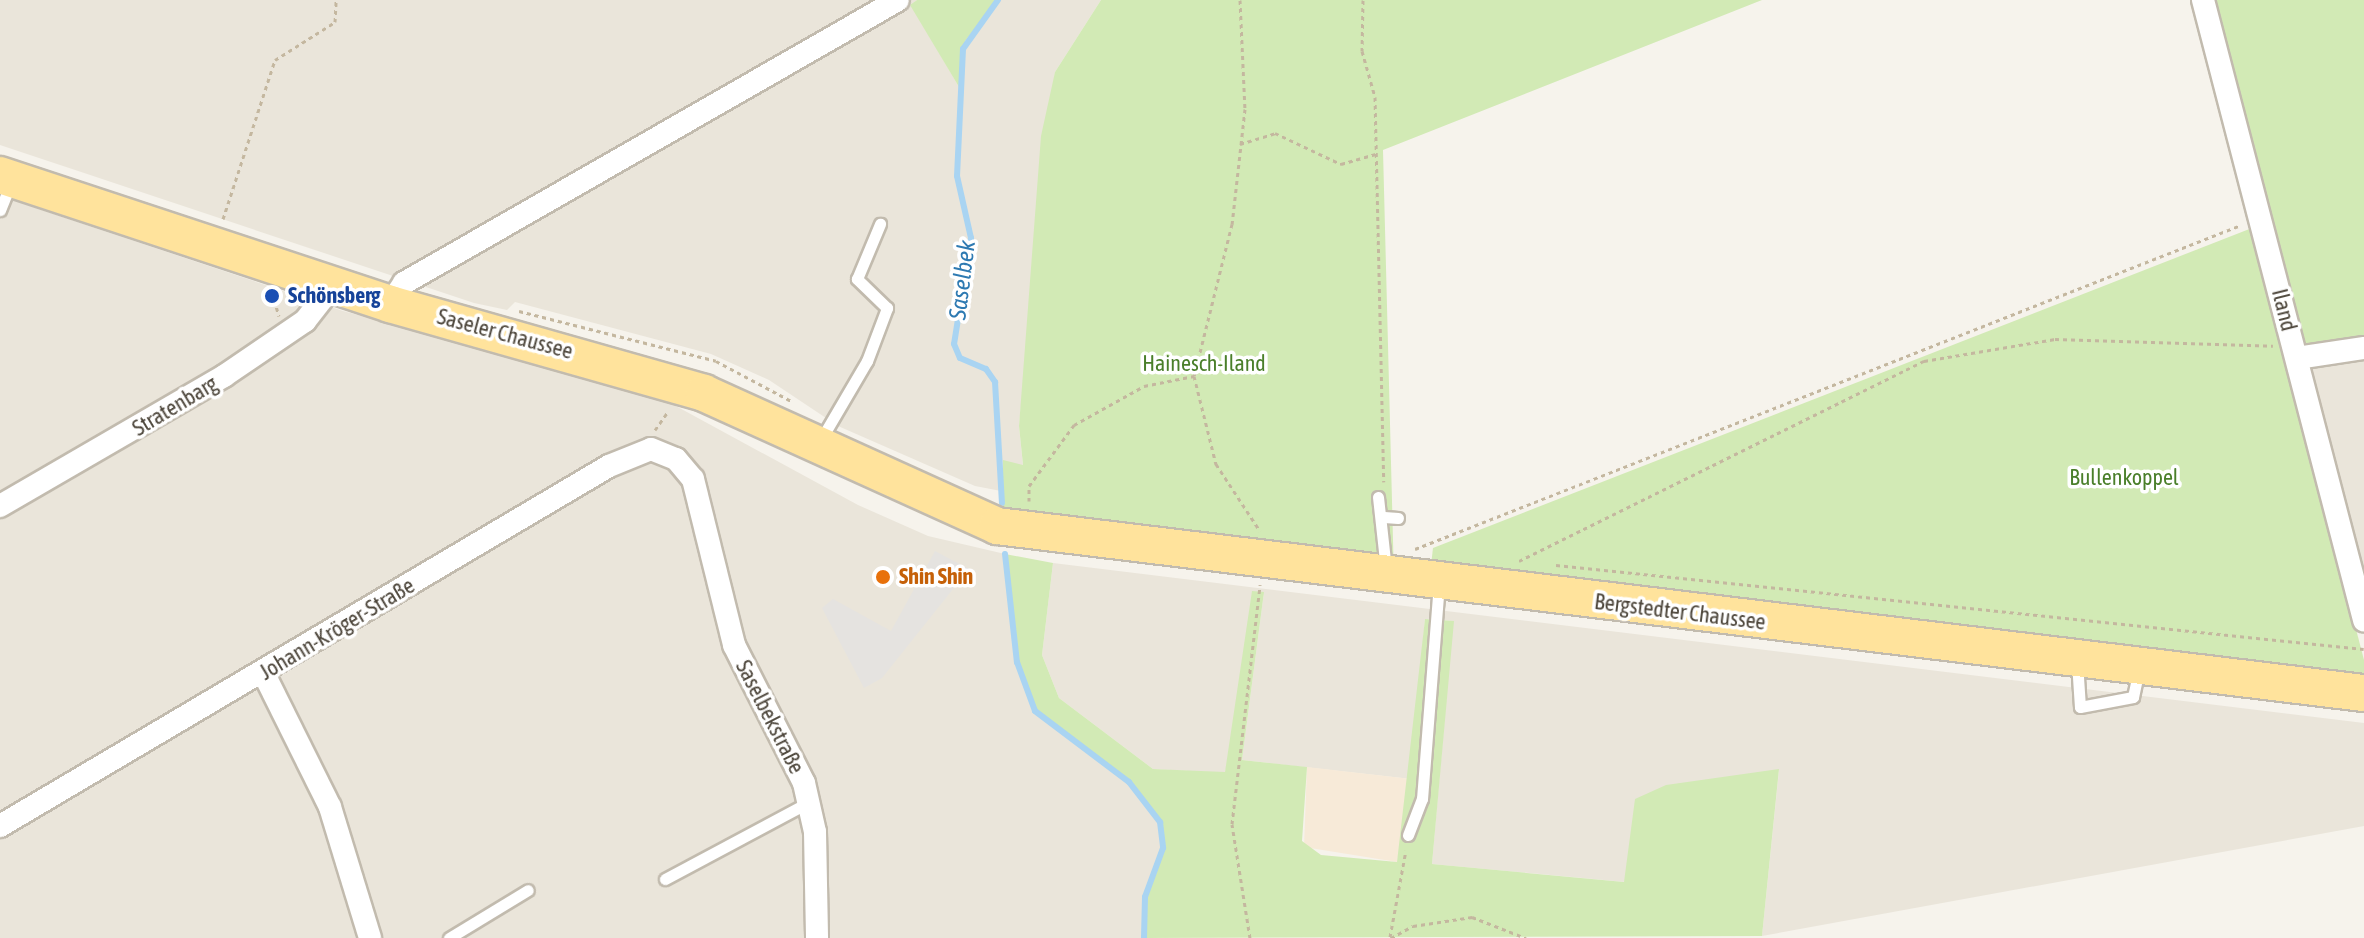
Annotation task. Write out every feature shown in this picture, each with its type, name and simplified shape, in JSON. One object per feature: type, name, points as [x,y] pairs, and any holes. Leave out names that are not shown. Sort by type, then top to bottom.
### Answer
[{"type":"main road","name":"Saseler Chaussee","points":[[4,188],[216,246],[390,304],[658,378],[1013,529]]},
{"type":"main road","name":"Bergstedter Chaussee","points":[[1013,529],[1261,562],[1386,562],[1434,567],[2077,661],[2364,693]]},
{"type":"street","points":[[390,304],[404,283],[898,0]]},
{"type":"street","name":"Iland","points":[[2203,0],[2364,620]]},
{"type":"street","name":"Stratenbarg","points":[[0,506],[285,334],[315,312],[333,285]]},
{"type":"street","points":[[2295,350],[2364,348]]},
{"type":"street","name":"Johann-Kröger-Straße","points":[[0,826],[264,674],[629,454],[651,449],[676,459]]},
{"type":"street","name":"Saselbekstraße","points":[[676,459],[693,479],[744,674],[810,802],[817,938]]},
{"type":"street","points":[[264,674],[330,807],[370,938]]},
{"type":"lane","points":[[818,445],[867,361],[887,308],[857,279],[880,224]]},
{"type":"lane","points":[[1381,497],[1386,562]]},
{"type":"lane","points":[[1384,517],[1398,518]]},
{"type":"lane","points":[[1408,835],[1422,799],[1434,567]]},
{"type":"lane","points":[[665,879],[810,802]]},
{"type":"lane","points":[[449,938],[528,890]]},
{"type":"path","points":[[216,246],[275,60],[335,22],[336,0]]},
{"type":"path","points":[[1240,0],[1245,109],[1232,224],[1194,376],[1216,464],[1264,537],[1232,824],[1250,938]]},
{"type":"path","points":[[1363,0],[1362,51],[1372,67],[1377,154],[1381,497]]},
{"type":"path","points":[[1240,144],[1275,133],[1341,164],[1377,154]]},
{"type":"path","points":[[1386,562],[2260,217]]},
{"type":"path","points":[[261,261],[285,334]]},
{"type":"path","points":[[1519,561],[1924,361],[2055,339],[2295,350]]},
{"type":"path","points":[[1013,529],[1029,486],[1074,425],[1144,386],[1194,376]]},
{"type":"path","points":[[1415,549],[1434,567]]},
{"type":"path","points":[[1504,559],[1534,562]]},
{"type":"path","points":[[1550,564],[2364,649]]},
{"type":"path","points":[[1390,938],[1408,835]]},
{"type":"path","points":[[1390,938],[1413,926],[1472,917],[1526,938]]},
{"type":"shaded area","points":[[0,0],[917,0],[911,5],[962,92],[965,41],[998,0],[1101,0],[1055,72],[1019,426],[1023,466],[1003,461],[1001,491],[975,486],[838,426],[769,380],[711,354],[515,302],[507,310],[474,303],[0,145]]},
{"type":"shaded area","points":[[0,196],[343,311],[652,393],[858,505],[928,536],[1005,554],[1035,711],[1129,782],[1160,822],[1163,848],[1145,897],[1144,938],[0,938]]},
{"type":"shaded area","points":[[2364,348],[2364,620],[2297,358]]},
{"type":"shaded area","points":[[935,551],[969,569],[882,678],[864,688],[822,608],[833,599],[891,631]]},
{"type":"shaded area","points":[[1053,563],[2364,723],[2364,826],[1762,936],[1779,770],[1625,882],[1432,864],[1453,621],[1425,619],[1411,779],[1242,760],[1264,592],[1225,773],[1153,769],[1059,698],[1042,655]]},
{"type":"shaded area","points":[[1307,767],[1411,779],[1397,862],[1304,847]]},
{"type":"green space","points":[[917,0],[998,0],[965,41],[962,92],[910,5]]},
{"type":"green space","name":"Hainesch-Iland","points":[[1101,0],[1762,0],[1383,150],[1394,579],[1003,516],[1003,460],[1023,465],[1019,426],[1041,136],[1055,72]]},
{"type":"green space","points":[[2214,0],[2364,0],[2364,350],[2308,357]]},
{"type":"green space","name":"Bullenkoppel","points":[[2252,228],[2364,660],[2364,693],[1429,582],[1433,548]]},
{"type":"green space","points":[[1005,554],[1053,563],[1042,655],[1059,698],[1153,769],[1225,772],[1252,591],[1264,592],[1242,760],[1307,767],[1302,841],[1321,855],[1397,862],[1425,619],[1454,621],[1432,864],[1624,882],[1635,799],[1666,785],[1779,769],[1762,936],[1144,938],[1145,897],[1163,848],[1160,822],[1129,782],[1035,711],[1017,662]]},
{"type":"waterway","name":"Saselbek","points":[[998,0],[963,49],[957,176],[971,238],[954,344],[960,358],[986,369],[995,382],[1002,503]]},
{"type":"waterway","name":"Saselbek","points":[[1005,554],[1017,662],[1035,711],[1129,782],[1160,822],[1163,848],[1145,897],[1144,938]]},
{"type":"place","name":"Schönsberg","points":[[272,296]]},
{"type":"place","name":"Shin Shin","points":[[883,577]]}]
